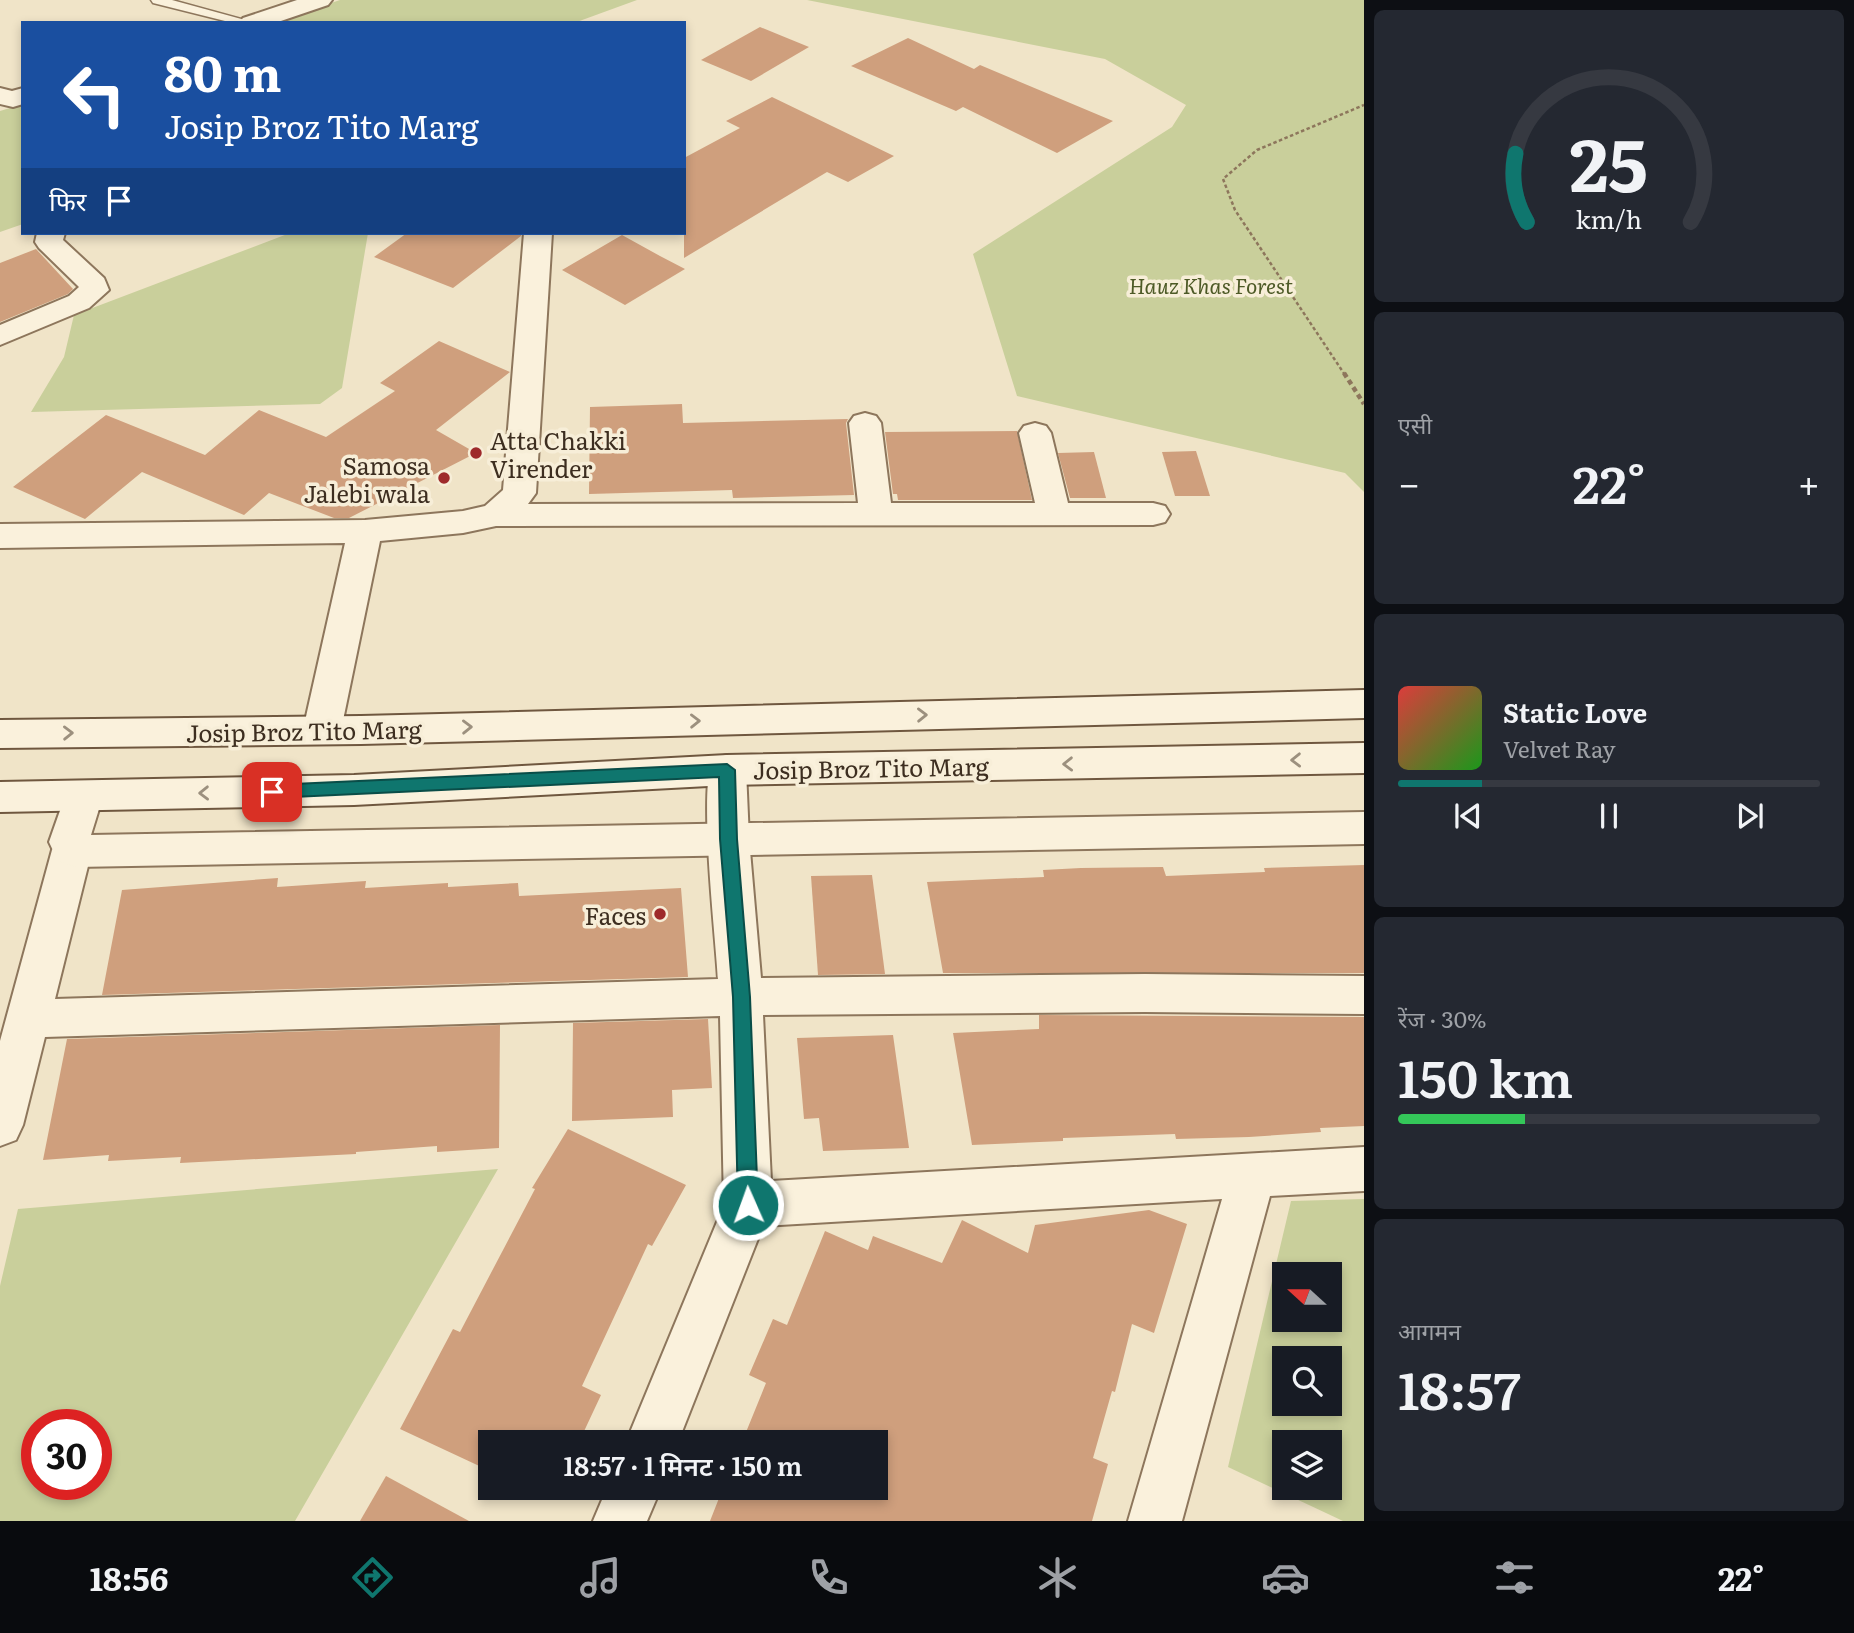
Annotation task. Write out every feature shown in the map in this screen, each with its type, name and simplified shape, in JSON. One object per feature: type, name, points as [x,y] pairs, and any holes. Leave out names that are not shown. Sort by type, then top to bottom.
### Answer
[{"type":"street","points":[[256,21],[320,0]]},
{"type":"street","points":[[0,335],[79,302],[94,290],[94,284],[49,242],[51,235]]},
{"type":"street","points":[[496,515],[519,493],[538,235]]},
{"type":"street","points":[[865,423],[876,514]]},
{"type":"street","points":[[1035,433],[1054,514]]},
{"type":"street","points":[[0,536],[365,531],[463,522],[496,515],[1153,513]]},
{"type":"street","points":[[322,730],[365,531]]},
{"type":"street","name":"Josip Broz Tito Marg","points":[[0,734],[322,730],[1364,704]]},
{"type":"street","name":"Josip Broz Tito Marg","points":[[0,797],[354,790],[727,770],[1364,758]]},
{"type":"street","points":[[657,1430],[748,1205],[741,997],[729,839],[727,770]]},
{"type":"street","points":[[0,1125],[72,850],[69,842],[83,796]]},
{"type":"street","points":[[72,850],[1364,828]]},
{"type":"street","points":[[26,1019],[741,997],[1145,993],[1364,995]]},
{"type":"street","points":[[748,1205],[1364,1169]]},
{"type":"street","points":[[1155,1521],[1252,1175]]},
{"type":"street","points":[[620,1521],[629,1500]]},
{"type":"lane","points":[[157,0],[242,21]]},
{"type":"path","points":[[1364,106],[1257,150],[1223,179],[1235,210],[1364,404]]},
{"type":"green space","points":[[340,0],[637,0],[579,21],[278,21]]},
{"type":"green space","name":"Hauz Khas Forest","points":[[807,0],[1364,0],[1364,492],[1345,473],[1017,396],[973,254],[1172,127],[1186,105],[1105,59]]},
{"type":"green space","points":[[21,105],[21,225],[0,232],[0,111]]},
{"type":"green space","points":[[285,235],[368,235],[342,388],[320,404],[31,412],[64,357],[74,315]]},
{"type":"green space","points":[[498,1169],[295,1521],[0,1521],[0,1286],[18,1209]]},
{"type":"green space","points":[[1364,1199],[1364,1521],[1343,1521],[1298,1500],[1342,1500],[1342,1430],[1272,1430],[1272,1488],[1228,1467],[1272,1281],[1272,1332],[1342,1332],[1342,1262],[1277,1262],[1291,1201]]},
{"type":"building","points":[[760,27],[809,47],[751,81],[701,60]]},
{"type":"building","points":[[908,38],[974,69],[980,65],[1113,121],[1057,153],[963,107],[956,111],[851,66]]},
{"type":"building","points":[[772,97],[894,156],[848,182],[827,172],[684,258],[686,157],[740,128],[726,121]]},
{"type":"building","points":[[404,235],[521,235],[453,288],[374,257]]},
{"type":"building","points":[[622,235],[685,269],[625,305],[562,270]]},
{"type":"building","points":[[36,249],[73,289],[68,294],[0,322],[0,263]]},
{"type":"building","points":[[439,341],[510,372],[436,430],[476,453],[349,518],[334,518],[269,493],[244,515],[142,472],[85,519],[13,487],[106,415],[205,455],[259,410],[326,437],[395,391],[380,383]]},
{"type":"building","points":[[682,404],[683,423],[848,419],[846,423],[854,495],[733,498],[732,490],[589,494],[590,407]]},
{"type":"building","points":[[1017,431],[1032,500],[898,500],[897,494],[893,494],[885,432]]},
{"type":"building","points":[[1196,451],[1210,496],[1175,496],[1162,452]]},
{"type":"building","points":[[1094,452],[1106,498],[1070,498],[1058,453]]},
{"type":"building","points":[[1364,865],[1364,973],[943,973],[927,882],[1044,877],[1043,870],[1081,868],[1163,867],[1166,876],[1265,872],[1264,868]]},
{"type":"building","points":[[872,875],[885,974],[818,975],[811,876]]},
{"type":"building","points":[[278,878],[277,887],[366,881],[365,888],[448,883],[448,887],[518,883],[519,896],[681,888],[688,977],[102,995],[122,890]]},
{"type":"building","points":[[1039,1015],[1364,1017],[1364,1126],[1320,1128],[1321,1132],[1249,1137],[1176,1139],[1175,1134],[972,1145],[953,1033],[1039,1029]]},
{"type":"building","points":[[708,1019],[712,1088],[672,1090],[673,1117],[572,1121],[573,1023]]},
{"type":"building","points":[[500,1025],[499,1148],[437,1152],[437,1146],[356,1154],[180,1163],[181,1157],[108,1161],[109,1155],[43,1160],[67,1039]]},
{"type":"building","points":[[893,1035],[909,1148],[823,1151],[819,1118],[804,1119],[797,1038]]},
{"type":"building","points":[[568,1129],[686,1185],[652,1246],[648,1244],[582,1386],[601,1395],[585,1430],[478,1430],[478,1465],[400,1429],[453,1329],[460,1332],[535,1189],[532,1188]]},
{"type":"building","points":[[1149,1210],[1187,1224],[1154,1333],[1132,1324],[1115,1392],[1112,1391],[1093,1458],[1108,1464],[1092,1521],[710,1521],[718,1500],[888,1500],[888,1430],[747,1430],[766,1383],[749,1375],[773,1319],[787,1325],[825,1231],[868,1250],[873,1236],[942,1263],[962,1220],[1028,1253],[1035,1225]]},
{"type":"building","points":[[386,1476],[469,1521],[360,1521]]},
{"type":"place","name":"Atta Chakki Virender","points":[[476,453]]},
{"type":"place","name":"Samosa Jalebi wala","points":[[444,478]]},
{"type":"place","name":"Faces","points":[[660,914]]},
{"type":"route","points":[[272,792],[727,770],[729,839],[741,997],[748,1205]]}]
